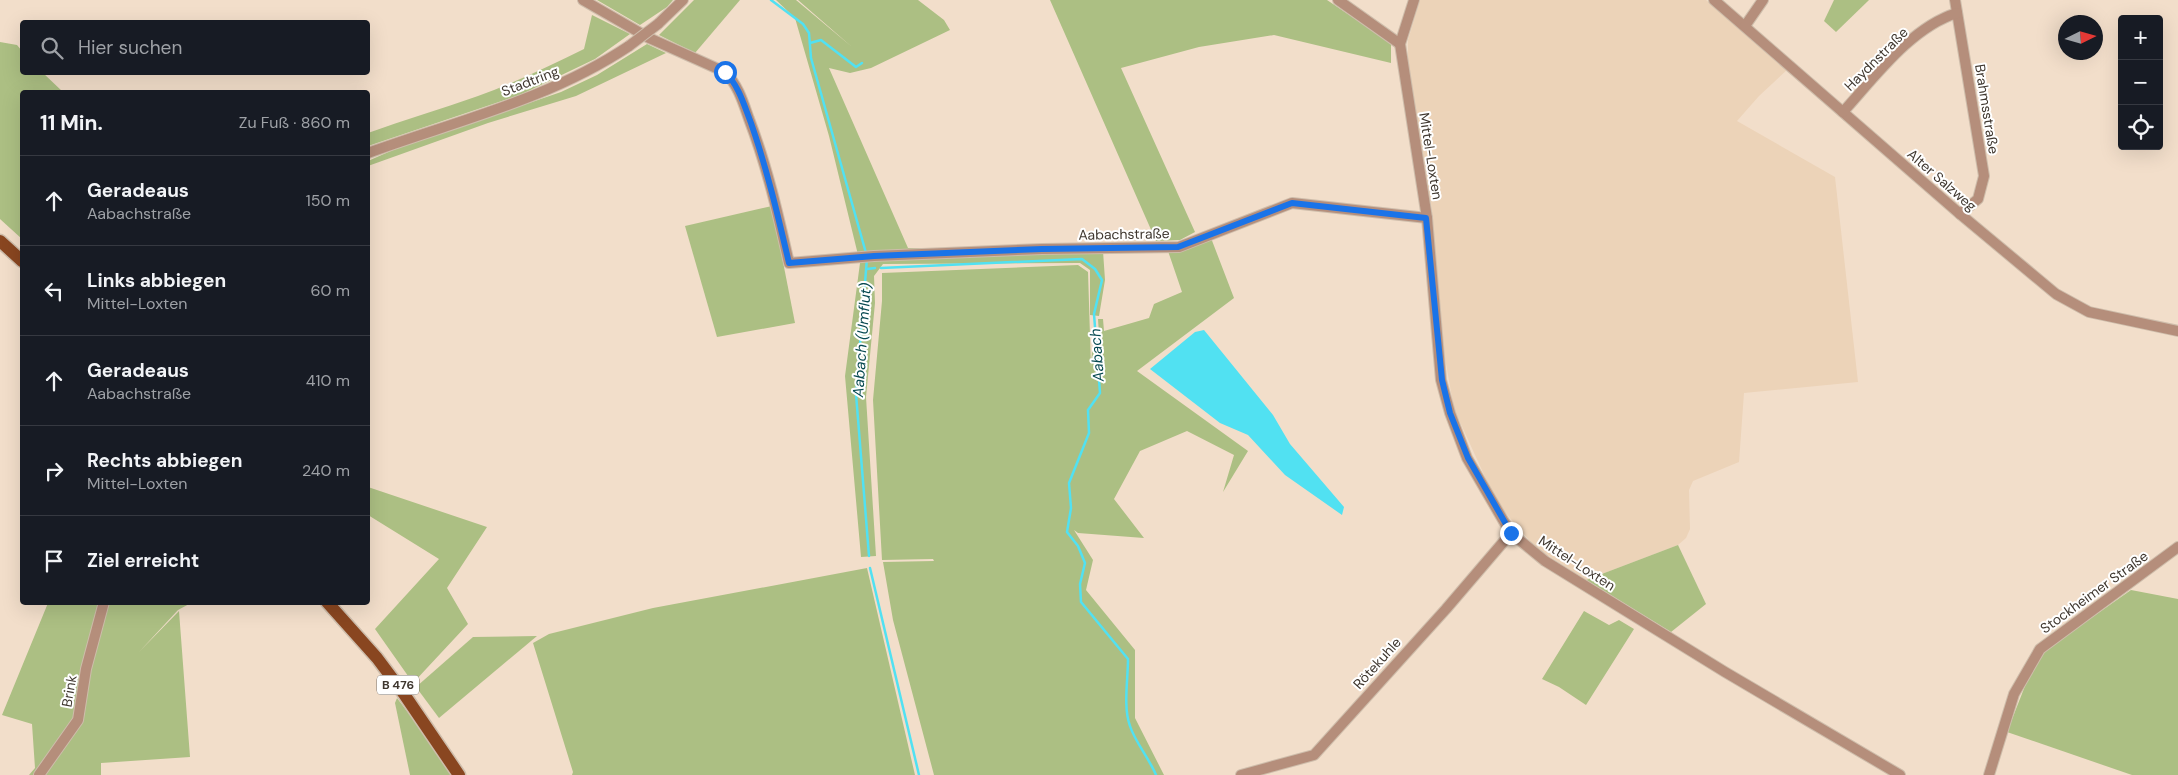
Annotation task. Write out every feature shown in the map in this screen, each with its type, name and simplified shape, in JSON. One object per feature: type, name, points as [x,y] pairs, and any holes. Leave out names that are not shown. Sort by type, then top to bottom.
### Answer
[{"type":"main road","points":[[0,241],[20,259]]},
{"type":"main road","name":"B 476","points":[[330,605],[377,658],[459,775]]},
{"type":"street","name":"Aabachstraße","points":[[584,0],[649,38],[725,72],[734,81],[757,140],[773,192],[789,263],[861,256],[1042,249],[1178,247],[1292,203],[1426,218]]},
{"type":"street","name":"Stadtring","points":[[370,152],[540,94],[575,79],[629,46],[658,24],[683,0]]},
{"type":"street","points":[[1338,0],[1400,44]]},
{"type":"street","name":"Mittel-Loxten","points":[[1414,0],[1400,44],[1426,218],[1442,380],[1450,413],[1468,458],[1511,533],[1545,561],[1725,672],[1900,775]]},
{"type":"street","name":"Alter Salzweg","points":[[1714,0],[1960,214],[2056,294],[2089,312],[2178,331]]},
{"type":"street","points":[[1745,26],[1763,0]]},
{"type":"street","name":"Brahmsstraße","points":[[1955,0],[1984,176],[1978,199],[1960,214]]},
{"type":"street","name":"Haydnstraße","points":[[1843,112],[1903,47],[1944,17],[1957,13]]},
{"type":"street","name":"Rötekuhle","points":[[1241,775],[1314,755],[1446,609],[1511,533]]},
{"type":"street","name":"Stockheimer Straße","points":[[1989,775],[2014,694],[2040,649],[2178,547]]},
{"type":"street","name":"Brink","points":[[40,775],[78,720],[86,669],[103,605]]},
{"type":"shaded area","points":[[1420,0],[1706,0],[1788,69],[1759,96],[1737,121],[1835,177],[1858,382],[1744,393],[1739,462],[1693,481],[1689,490],[1690,529],[1686,538],[1678,545],[1586,580],[1535,547],[1497,503],[1454,409],[1445,358],[1432,210],[1408,69],[1408,40]]},
{"type":"green space","points":[[597,0],[673,0],[667,7],[640,25]]},
{"type":"green space","points":[[694,0],[740,0],[695,53],[659,35]]},
{"type":"green space","points":[[776,0],[796,0],[852,47],[798,0],[918,0],[944,20],[950,30],[871,68],[850,73],[829,68],[908,248],[1103,251],[1105,280],[1099,316],[1090,315],[1090,270],[1080,263],[883,264],[874,276],[875,303],[866,397],[876,556],[861,557],[845,376],[860,263],[829,136],[795,18]]},
{"type":"green space","points":[[1050,0],[1327,0],[1391,43],[1391,63],[1274,35],[1199,47],[1121,68],[1195,232],[1180,240],[1156,241]]},
{"type":"green space","points":[[1834,0],[1869,0],[1836,32],[1824,21]]},
{"type":"green space","points":[[592,15],[630,34],[595,59],[520,95],[370,145],[370,132],[491,91],[584,49]]},
{"type":"green space","points":[[0,42],[17,45],[20,49],[20,75],[45,75],[61,90],[20,90],[20,237],[0,219]]},
{"type":"green space","points":[[647,44],[666,53],[576,96],[488,123],[370,165],[370,160],[393,150],[561,92],[597,75]]},
{"type":"green space","points":[[772,206],[795,323],[717,337],[685,226]]},
{"type":"green space","points":[[1211,238],[1234,298],[1137,371],[1248,451],[1223,492],[1234,455],[1187,431],[1140,451],[1114,499],[1144,538],[1078,533],[1074,530],[1093,560],[1086,590],[1135,650],[1135,718],[1164,775],[934,775],[893,620],[883,562],[934,561],[933,559],[882,560],[873,400],[882,301],[882,273],[1078,265],[1088,272],[1091,368],[1092,351],[1100,349],[1098,319],[1103,319],[1104,331],[1149,318],[1154,304],[1182,292],[1168,251]]},
{"type":"green space","points":[[370,488],[487,527],[447,588],[468,624],[413,683],[375,629],[439,559],[370,516]]},
{"type":"green space","points":[[1678,545],[1706,604],[1671,632],[1586,580]]},
{"type":"green space","points":[[867,568],[915,775],[572,775],[573,772],[533,643],[549,634],[653,608]]},
{"type":"green space","points":[[2131,590],[2178,599],[2178,775],[2132,775],[2007,732],[2025,686],[2044,651]]},
{"type":"green space","points":[[47,605],[187,605],[178,610],[139,652],[179,611],[190,757],[101,763],[101,775],[29,775],[35,768],[32,724],[2,715]]},
{"type":"green space","points":[[1584,611],[1609,625],[1619,620],[1634,629],[1586,705],[1559,687],[1542,679]]},
{"type":"green space","points":[[537,636],[439,718],[416,687],[473,637]]},
{"type":"green space","points":[[397,698],[422,731],[451,775],[410,775],[395,703]]},
{"type":"water","points":[[1204,330],[1273,415],[1290,444],[1344,507],[1342,515],[1285,475],[1248,435],[1220,423],[1150,369],[1195,332]]},
{"type":"waterway","name":"Aabach (Umflut)","points":[[771,0],[803,24],[809,33],[811,58],[866,253]]},
{"type":"waterway","points":[[810,43],[821,40],[856,67],[862,63]]},
{"type":"waterway","name":"Aabach (Umflut)","points":[[867,258],[856,394],[869,556]]},
{"type":"waterway","name":"Aabach","points":[[881,268],[1082,259],[1095,269],[1102,280],[1094,314],[1100,393],[1088,410],[1089,433],[1069,483],[1071,508],[1067,532],[1078,546],[1085,563],[1080,584],[1081,602],[1128,659],[1126,702],[1128,719],[1135,738],[1156,775]]},
{"type":"waterway","name":"Aabach","points":[[867,269],[875,268]]},
{"type":"waterway","name":"Aabach (Umflut)","points":[[870,568],[919,775]]},
{"type":"route","points":[[725,72],[734,81],[757,140],[773,192],[789,263],[874,256],[1042,249],[1178,247],[1292,203],[1426,218],[1442,380],[1450,413],[1468,458],[1511,533]]}]
